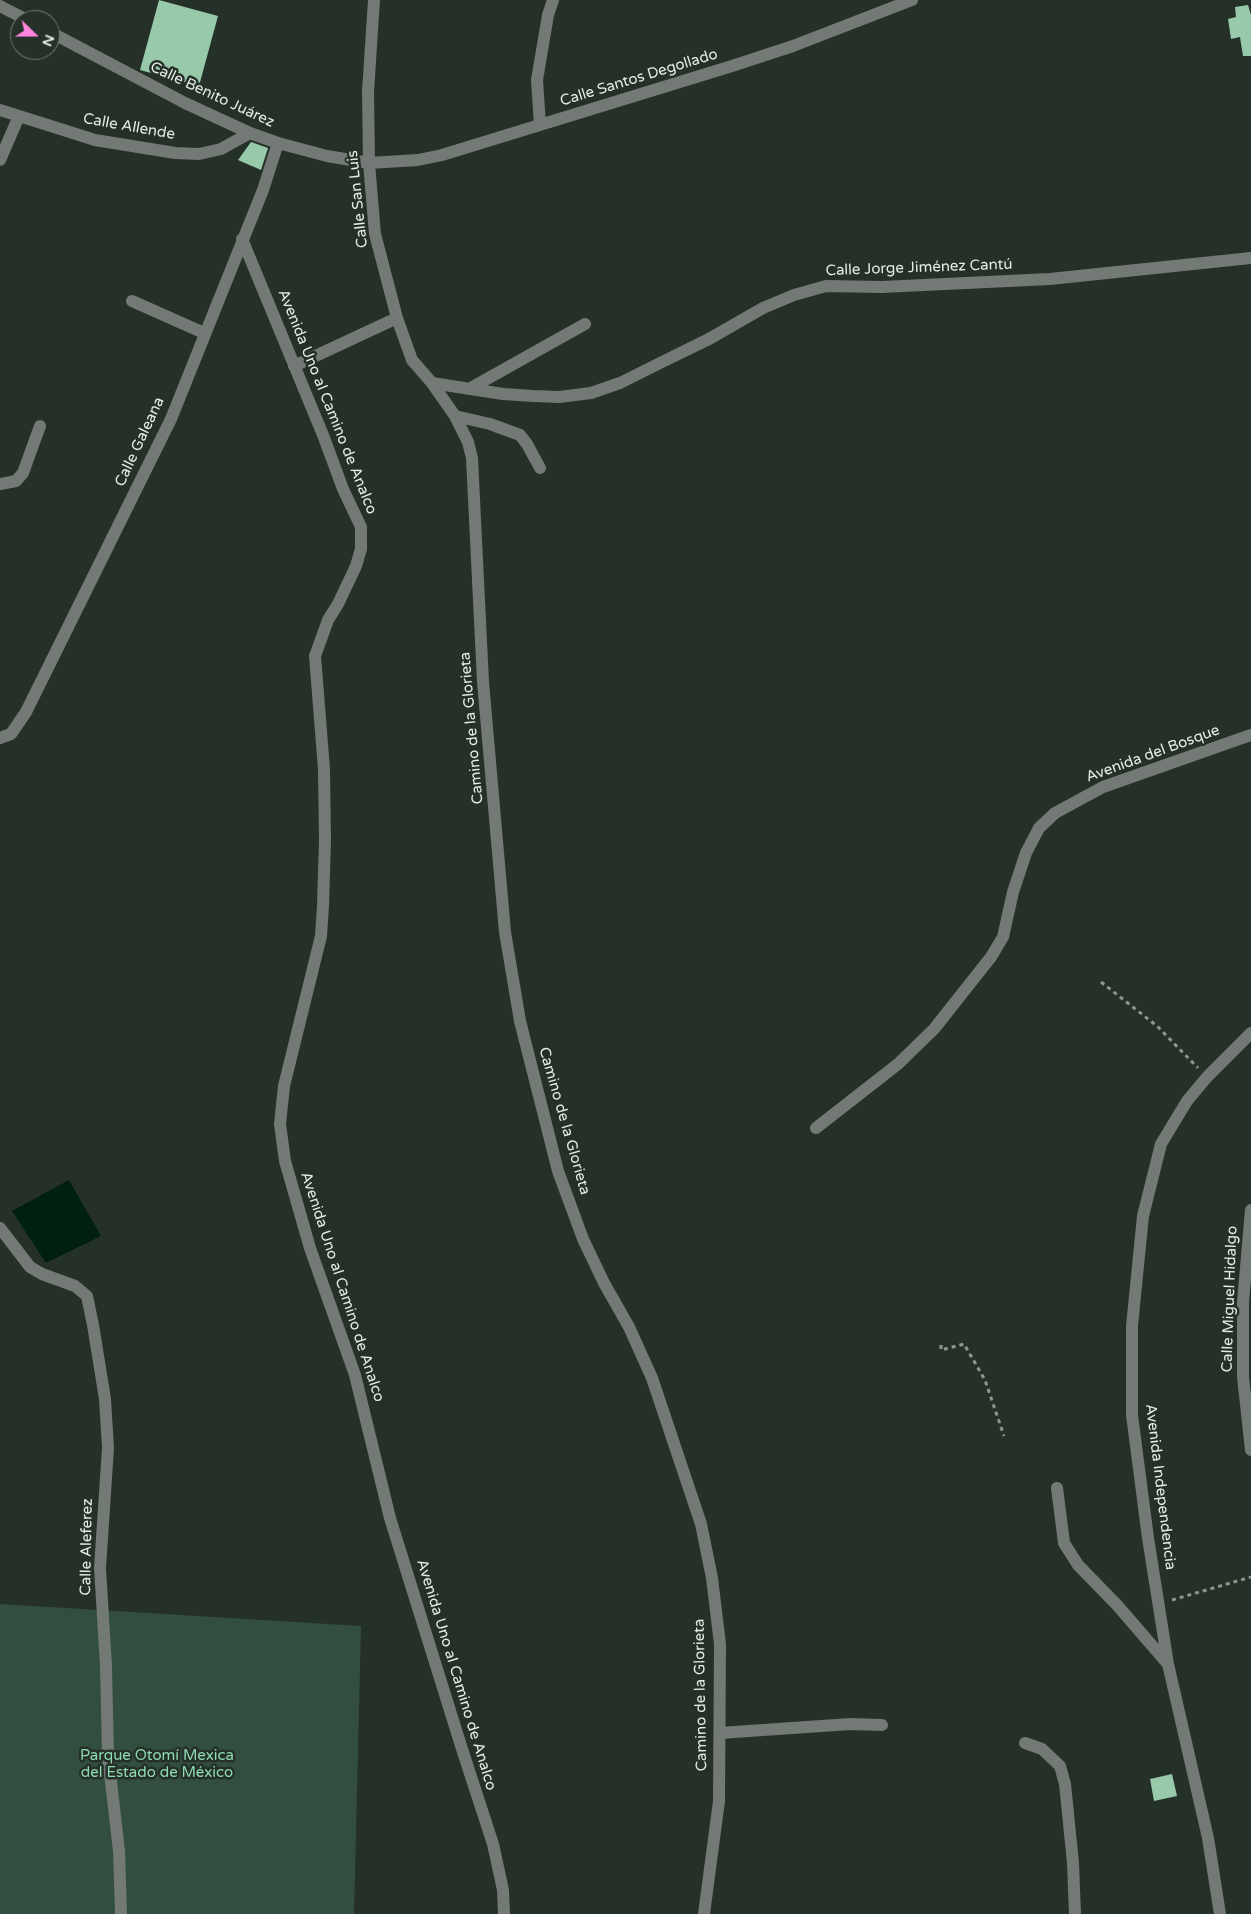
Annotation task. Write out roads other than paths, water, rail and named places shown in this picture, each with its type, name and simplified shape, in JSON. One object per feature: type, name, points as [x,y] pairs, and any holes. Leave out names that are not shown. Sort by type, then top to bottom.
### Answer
[{"type":"street","name":"Calle San Luis","points":[[374,0],[368,92],[369,163],[375,234],[397,318],[412,360],[432,383]]},
{"type":"street","points":[[540,125],[537,80],[552,0]]},
{"type":"street","name":"Calle Santos Degollado","points":[[369,163],[411,161],[442,155],[793,46],[912,0]]},
{"type":"street","name":"Calle Benito Juárez","points":[[60,37],[185,104],[250,133],[278,143],[327,156],[369,163]]},
{"type":"street","name":"Calle Allende","points":[[0,110],[94,140],[175,153],[199,154],[221,149],[250,133]]},
{"type":"street","points":[[0,160],[19,116]]},
{"type":"street","name":"Calle Galeana","points":[[0,738],[11,734],[26,712],[171,419],[262,190],[278,143]]},
{"type":"street","name":"Avenida Uno al Camino de Analco","points":[[242,239],[323,435],[342,489],[361,527],[361,548],[356,566],[338,604],[328,620],[315,656],[324,769],[324,906],[321,936],[284,1086],[280,1124],[285,1161],[310,1248],[355,1374],[390,1518],[493,1844],[503,1890],[504,1914]]},
{"type":"street","name":"Calle Jorge Jiménez Cantú","points":[[432,383],[532,396],[559,397],[591,393],[620,383],[709,339],[763,308],[794,295],[826,286],[882,287],[1041,279],[1251,258]]},
{"type":"street","points":[[132,301],[204,334]]},
{"type":"street","points":[[294,366],[397,318]]},
{"type":"street","points":[[468,389],[585,324]]},
{"type":"street","name":"Camino de la Glorieta","points":[[432,383],[455,416],[468,442],[472,458],[483,682],[505,932],[520,1021],[558,1171],[583,1239],[604,1284],[629,1327],[652,1378],[701,1524],[712,1578],[720,1644],[719,1801],[704,1914]]},
{"type":"street","points":[[455,416],[490,424],[520,435],[540,468]]},
{"type":"street","points":[[0,484],[16,480],[23,473],[40,426]]},
{"type":"street","name":"Avenida del Bosque","points":[[816,1128],[898,1064],[934,1029],[991,957],[1003,937],[1013,892],[1026,853],[1039,828],[1055,813],[1104,787],[1251,734]]},
{"type":"street","name":"Avenida Independencia","points":[[1220,1914],[1208,1838],[1168,1664],[1160,1603],[1148,1538],[1132,1415],[1132,1326],[1143,1216],[1161,1144],[1187,1101],[1207,1077],[1251,1033]]},
{"type":"street","name":"Calle Miguel Hidalgo","points":[[1251,1210],[1243,1302],[1243,1377],[1251,1450]]},
{"type":"street","name":"Calle Aleferez","points":[[0,1228],[30,1266],[42,1274],[75,1286],[87,1296],[93,1325],[105,1399],[108,1448],[100,1568],[106,1666],[108,1756],[119,1851],[121,1914]]},
{"type":"street","points":[[1057,1488],[1064,1542],[1078,1565],[1117,1605],[1168,1664]]},
{"type":"street","points":[[720,1733],[850,1724],[882,1725]]},
{"type":"street","points":[[1025,1744],[1042,1749],[1060,1766],[1065,1784],[1073,1863],[1075,1914]]},
{"type":"park label","name":"Parque Otomí Mexica del Estado de México","points":[[157,1764]]}]
